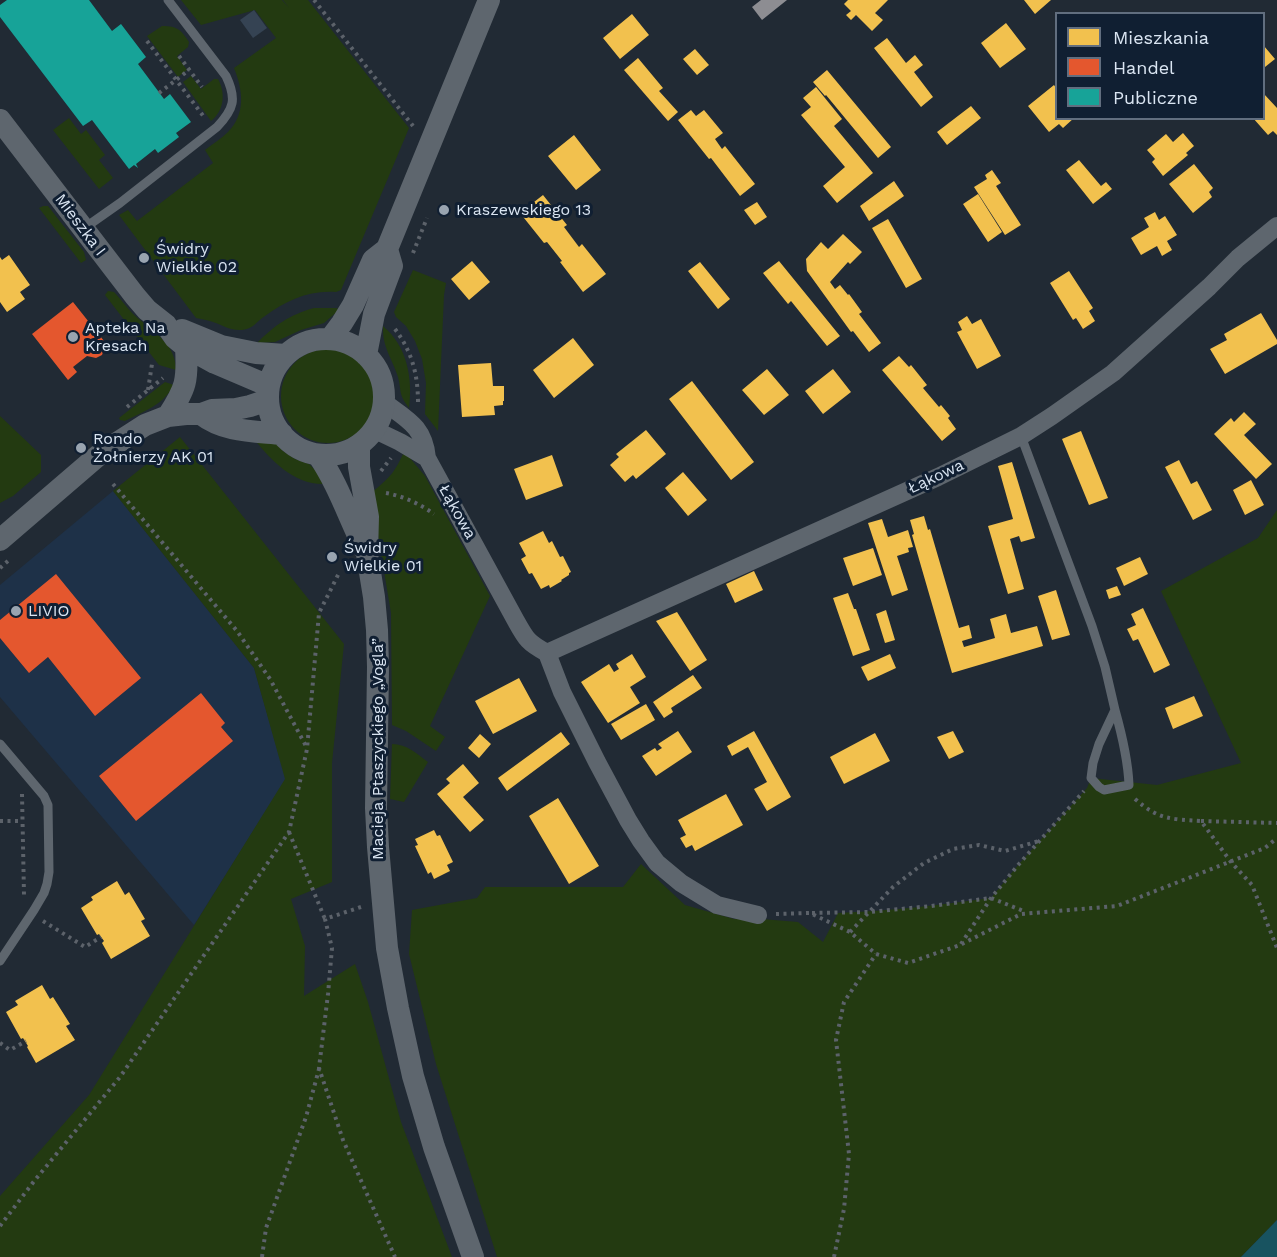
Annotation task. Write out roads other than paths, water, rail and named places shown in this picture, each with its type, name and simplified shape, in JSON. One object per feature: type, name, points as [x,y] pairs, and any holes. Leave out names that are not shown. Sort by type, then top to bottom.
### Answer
[{"type":"street","points":[[330,339],[352,305],[373,260],[387,249],[489,0]]},
{"type":"street","name":"Mieszka I","points":[[0,120],[147,310],[166,325],[175,338],[186,347],[268,393]]},
{"type":"street","name":"Łąkowa","points":[[385,403],[417,428],[425,441],[427,458],[526,639],[547,653],[938,477],[1021,436],[1113,373],[1238,258],[1277,226]]},
{"type":"street","points":[[366,355],[374,314],[392,266],[387,249]]},
{"type":"street","name":"Mieszka I","points":[[166,325],[221,346],[256,353],[286,355]]},
{"type":"street","points":[[318,339],[330,339],[348,342],[372,360],[380,373],[385,403],[375,430],[366,440],[343,453],[327,456],[311,454],[297,447],[282,434],[270,412],[268,393],[273,374],[286,355],[304,343],[318,339]]},
{"type":"street","points":[[168,416],[183,391],[186,381],[186,347]]},
{"type":"street","points":[[0,540],[100,454],[145,424],[168,416],[243,408],[268,393]]},
{"type":"street","points":[[201,414],[211,422],[226,427],[282,434]]},
{"type":"street","points":[[375,430],[427,458]]},
{"type":"street","name":"Macieja Ptaszyckiego „Vogla”","points":[[359,446],[360,475],[368,517],[367,554],[377,630],[376,808],[387,948],[413,1076],[434,1147],[473,1257]]},
{"type":"street","name":"Macieja Ptaszyckiego „Vogla”","points":[[318,455],[338,489],[367,554]]},
{"type":"street","points":[[547,653],[562,692],[597,762],[628,820],[657,863],[681,883],[717,905],[758,915]]},
{"type":"lane","points":[[83,229],[120,203],[228,116],[233,101],[232,88],[226,76],[168,0]]},
{"type":"lane","points":[[1021,436],[1106,667],[1124,742],[1129,784],[1104,790],[1091,778],[1099,744],[1115,710]]},
{"type":"lane","points":[[0,744],[44,796],[48,805],[49,848],[49,872],[44,893],[0,961]]},
{"type":"place","name":"Kraszewskiego 13","points":[[444,210]]},
{"type":"place","name":"Świdry Wielkie 02","points":[[144,258]]},
{"type":"place","name":"Apteka Na Kresach","points":[[73,337]]},
{"type":"place","name":"Rondo Żołnierzy AK 01","points":[[81,448]]},
{"type":"place","name":"Świdry Wielkie 01","points":[[332,557]]},
{"type":"place","name":"LIVIO","points":[[16,611]]}]
